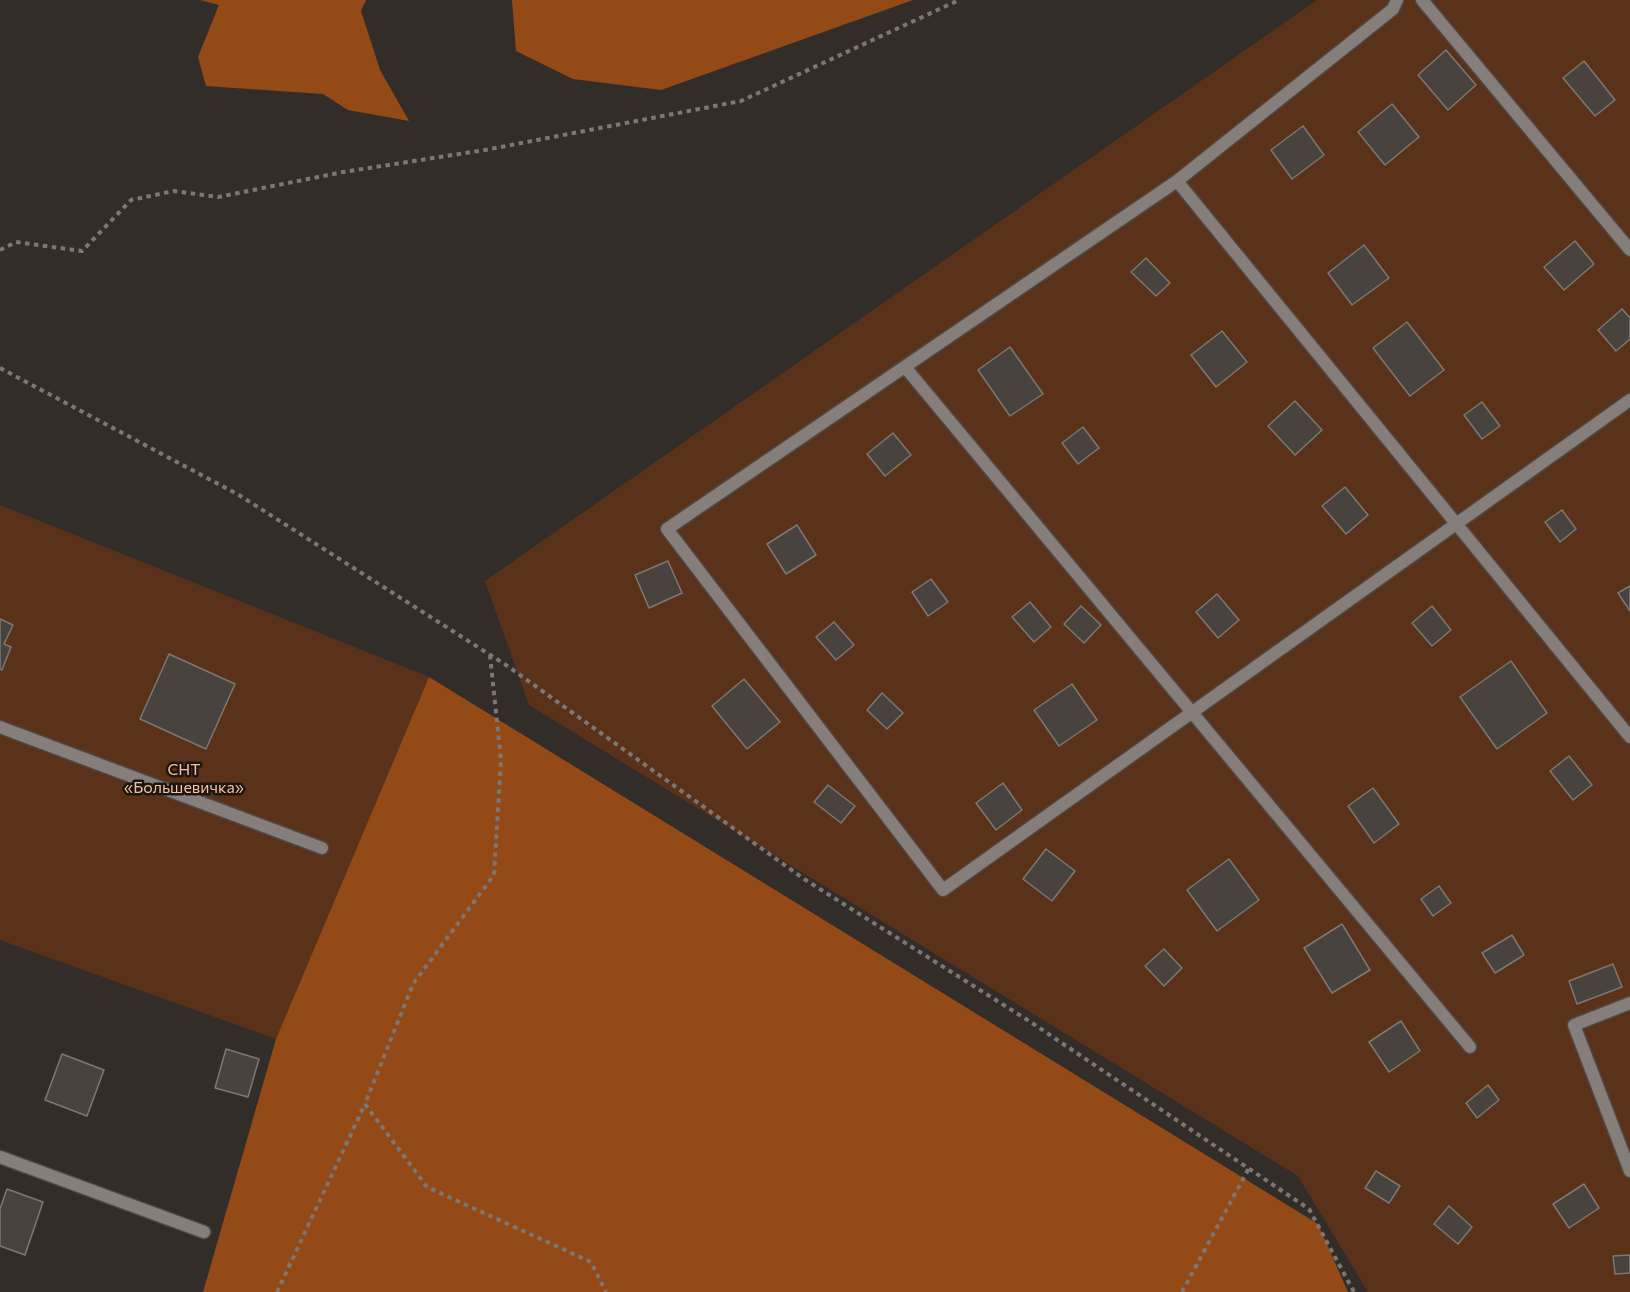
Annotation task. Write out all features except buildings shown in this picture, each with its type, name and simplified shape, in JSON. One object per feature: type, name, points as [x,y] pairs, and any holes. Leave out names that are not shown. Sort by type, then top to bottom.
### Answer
[{"type":"lane","points":[[1397,0],[1393,9],[1177,181],[667,530],[943,890],[1630,400]]},
{"type":"lane","points":[[1422,0],[1630,250]]},
{"type":"lane","points":[[1177,181],[1630,737]]},
{"type":"lane","points":[[905,367],[1470,1047]]},
{"type":"lane","points":[[0,726],[322,848]]},
{"type":"lane","points":[[1630,1003],[1574,1025],[1630,1171]]},
{"type":"lane","points":[[0,1157],[204,1232]]},
{"type":"path","points":[[0,250],[15,242],[82,251],[131,200],[174,191],[218,197],[343,172],[485,150],[741,101],[959,0]]},
{"type":"path","points":[[0,368],[239,495],[490,654],[804,879],[1029,1021],[1249,1168],[1309,1209],[1354,1292]]},
{"type":"path","points":[[277,1292],[365,1104],[413,984],[494,875],[501,760],[490,654]]},
{"type":"path","points":[[365,1104],[427,1187],[591,1262],[606,1292]]},
{"type":"path","points":[[1182,1292],[1249,1168]]},
{"type":"green space","points":[[1317,0],[1630,0],[1630,1292],[1368,1292],[1298,1176],[529,705],[485,581]]},
{"type":"green space","name":"СНТ «Большевичка»","points":[[0,505],[429,677],[276,1039],[0,940]]},
{"type":"shaded area","points":[[200,0],[366,0],[361,11],[380,70],[409,121],[348,110],[323,94],[206,86],[198,57],[219,5]]},
{"type":"shaded area","points":[[512,0],[913,0],[661,90],[573,79],[516,51]]},
{"type":"shaded area","points":[[429,677],[1318,1224],[1348,1292],[203,1292],[276,1039]]}]
